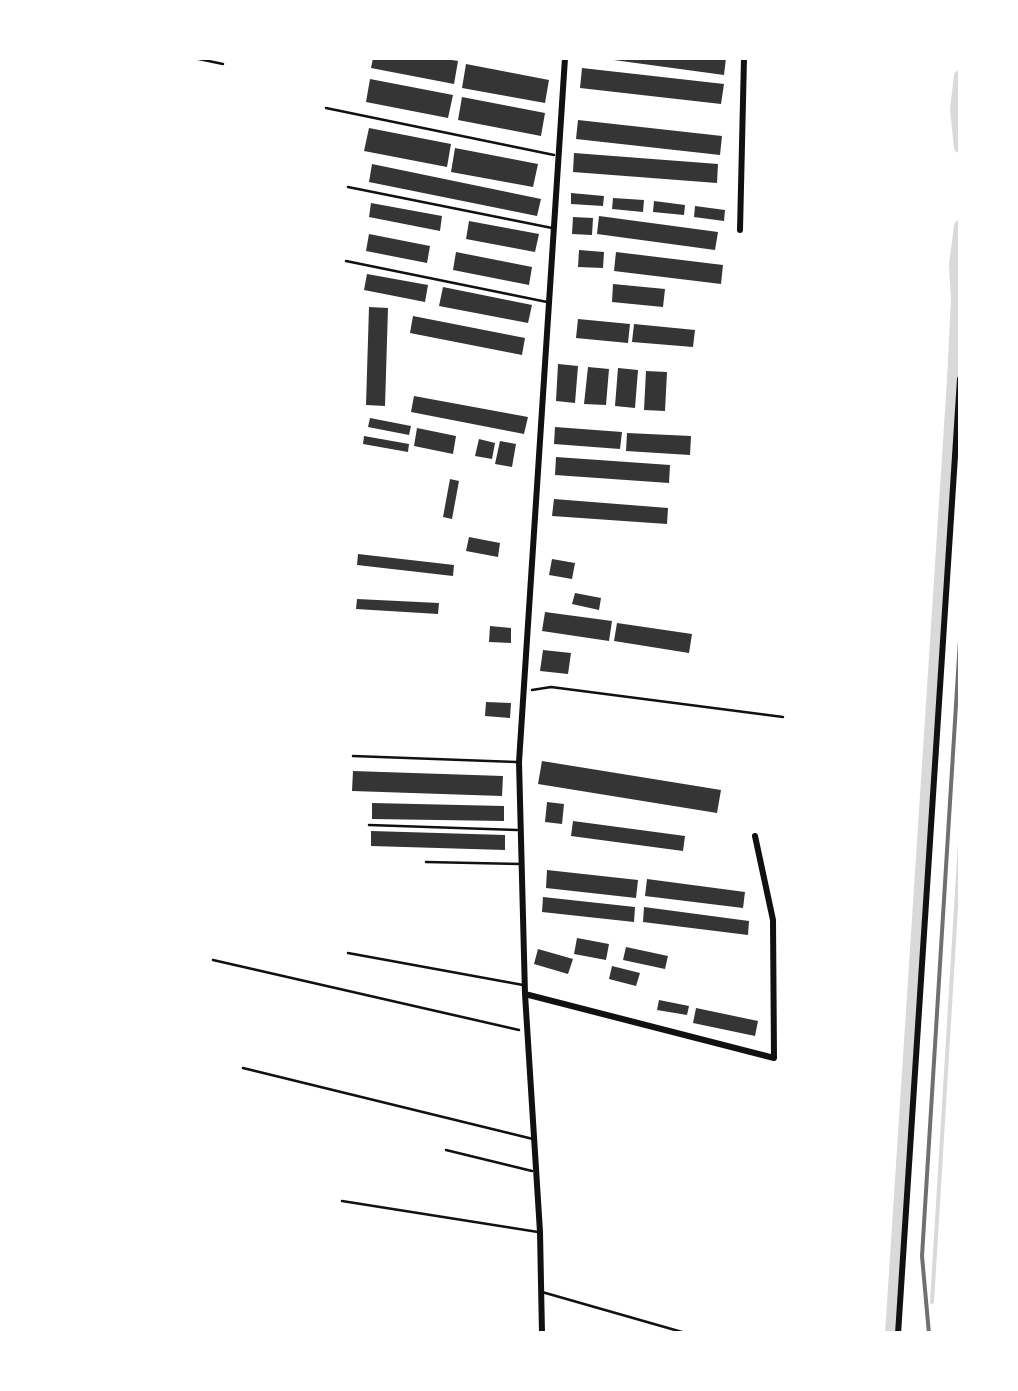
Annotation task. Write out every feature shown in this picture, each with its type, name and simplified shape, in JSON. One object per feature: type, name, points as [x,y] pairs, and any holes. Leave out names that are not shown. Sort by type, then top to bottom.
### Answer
[{"type":"street","points":[[542,1334],[540,1232],[524,990],[519,762],[565,58]]},
{"type":"street","points":[[740,230],[744,58]]},
{"type":"street","points":[[898,1334],[960,379]]},
{"type":"street","points":[[524,990],[774,1058],[773,920],[755,836]]},
{"type":"lane","points":[[326,108],[556,156]]},
{"type":"lane","points":[[348,187],[552,228]]},
{"type":"lane","points":[[346,261],[548,302]]},
{"type":"lane","points":[[353,756],[519,762]]},
{"type":"lane","points":[[369,826],[518,830]]},
{"type":"lane","points":[[426,862],[520,864]]},
{"type":"lane","points":[[348,954],[524,990]]},
{"type":"lane","points":[[243,1068],[534,1139]]},
{"type":"lane","points":[[446,1150],[536,1172]]},
{"type":"lane","points":[[342,1201],[540,1232]]},
{"type":"lane","points":[[542,1292],[690,1334]]},
{"type":"path","points":[[194,58],[223,64]]},
{"type":"path","points":[[523,690],[551,687],[783,717]]},
{"type":"path","points":[[213,960],[527,1032]]},
{"type":"building","points":[[373,58],[458,61],[454,84],[371,68]]},
{"type":"building","points":[[599,58],[726,58],[724,75]]},
{"type":"building","points":[[466,64],[549,80],[545,103],[462,88]]},
{"type":"building","points":[[582,68],[724,84],[721,104],[580,88]]},
{"type":"building","points":[[370,79],[453,95],[448,118],[366,102]]},
{"type":"building","points":[[462,97],[545,113],[541,136],[458,120]]},
{"type":"building","points":[[578,120],[722,136],[720,155],[576,139]]},
{"type":"building","points":[[369,128],[451,144],[447,167],[364,151]]},
{"type":"building","points":[[455,148],[538,164],[533,187],[451,172]]},
{"type":"building","points":[[574,153],[718,164],[717,183],[573,172]]},
{"type":"building","points":[[372,164],[541,199],[537,216],[369,182]]},
{"type":"building","points":[[571,193],[604,196],[603,206],[571,204]]},
{"type":"building","points":[[613,198],[644,200],[643,212],[612,209]]},
{"type":"building","points":[[654,201],[685,205],[684,215],[653,212]]},
{"type":"building","points":[[371,203],[442,216],[440,231],[369,217]]},
{"type":"building","points":[[695,206],[725,210],[724,221],[694,217]]},
{"type":"building","points":[[599,216],[718,232],[715,250],[597,234]]},
{"type":"building","points":[[573,217],[593,218],[592,235],[572,234]]},
{"type":"building","points":[[469,221],[539,234],[535,252],[466,239]]},
{"type":"building","points":[[369,234],[430,246],[427,263],[366,251]]},
{"type":"building","points":[[579,250],[604,252],[603,268],[578,267]]},
{"type":"building","points":[[456,252],[532,267],[529,285],[453,270]]},
{"type":"building","points":[[616,252],[723,265],[721,284],[614,271]]},
{"type":"building","points":[[367,274],[428,285],[425,302],[364,290]]},
{"type":"building","points":[[613,284],[665,289],[663,307],[612,302]]},
{"type":"building","points":[[443,287],[532,305],[528,323],[439,306]]},
{"type":"building","points":[[369,307],[388,308],[385,406],[366,405]]},
{"type":"building","points":[[413,316],[525,338],[522,355],[410,333]]},
{"type":"building","points":[[578,319],[630,324],[628,343],[576,338]]},
{"type":"building","points":[[634,324],[695,330],[693,347],[632,342]]},
{"type":"building","points":[[558,364],[578,366],[575,403],[556,401]]},
{"type":"building","points":[[588,367],[609,369],[606,405],[584,404]]},
{"type":"building","points":[[618,368],[638,370],[635,408],[615,406]]},
{"type":"building","points":[[646,371],[667,372],[665,411],[644,410]]},
{"type":"building","points":[[414,396],[528,417],[524,434],[411,412]]},
{"type":"building","points":[[370,418],[411,426],[409,435],[368,427]]},
{"type":"building","points":[[555,427],[622,432],[620,449],[554,444]]},
{"type":"building","points":[[417,428],[456,436],[453,454],[414,446]]},
{"type":"building","points":[[627,433],[691,436],[690,455],[626,451]]},
{"type":"building","points":[[364,436],[409,444],[408,452],[363,444]]},
{"type":"building","points":[[479,439],[495,443],[492,459],[475,456]]},
{"type":"building","points":[[500,441],[516,444],[512,467],[495,464]]},
{"type":"building","points":[[556,457],[670,465],[669,483],[555,475]]},
{"type":"building","points":[[450,479],[459,481],[452,519],[443,517]]},
{"type":"building","points":[[554,499],[668,508],[667,524],[552,516]]},
{"type":"building","points":[[469,537],[500,543],[498,557],[466,551]]},
{"type":"building","points":[[358,554],[454,565],[453,576],[357,565]]},
{"type":"building","points":[[552,559],[575,563],[572,579],[549,575]]},
{"type":"building","points":[[575,593],[601,598],[599,610],[572,604]]},
{"type":"building","points":[[357,599],[439,603],[438,614],[356,609]]},
{"type":"building","points":[[545,612],[612,621],[609,641],[542,631]]},
{"type":"building","points":[[617,623],[692,634],[689,653],[614,641]]},
{"type":"building","points":[[490,626],[511,628],[511,643],[489,642]]},
{"type":"building","points":[[543,650],[571,653],[568,674],[540,671]]},
{"type":"building","points":[[486,702],[511,703],[510,718],[485,716]]},
{"type":"building","points":[[542,761],[721,790],[717,813],[538,784]]},
{"type":"building","points":[[353,771],[503,776],[502,796],[352,791]]},
{"type":"building","points":[[547,802],[564,804],[562,824],[545,822]]},
{"type":"building","points":[[372,803],[504,806],[504,821],[372,819]]},
{"type":"building","points":[[573,821],[685,836],[683,851],[571,836]]},
{"type":"building","points":[[371,831],[505,835],[505,850],[371,846]]},
{"type":"building","points":[[547,870],[638,880],[636,898],[546,888]]},
{"type":"building","points":[[647,879],[745,892],[743,908],[645,896]]},
{"type":"building","points":[[543,897],[635,907],[634,922],[542,912]]},
{"type":"building","points":[[644,907],[749,921],[748,935],[643,922]]},
{"type":"building","points":[[577,938],[609,944],[606,960],[574,954]]},
{"type":"building","points":[[626,947],[668,956],[665,969],[623,960]]},
{"type":"building","points":[[538,949],[573,959],[568,974],[534,964]]},
{"type":"building","points":[[612,966],[640,973],[636,986],[609,979]]},
{"type":"building","points":[[659,1000],[689,1006],[687,1015],[657,1010]]},
{"type":"building","points":[[696,1008],[758,1021],[755,1036],[693,1023]]},
{"type":"waterway","points":[[960,76],[956,109],[960,147]]},
{"type":"waterway","points":[[891,1334],[960,226]]},
{"type":"waterway","points":[[932,1302],[960,842]]},
{"type":"railway","points":[[929,1334],[922,1256],[960,640]]}]
